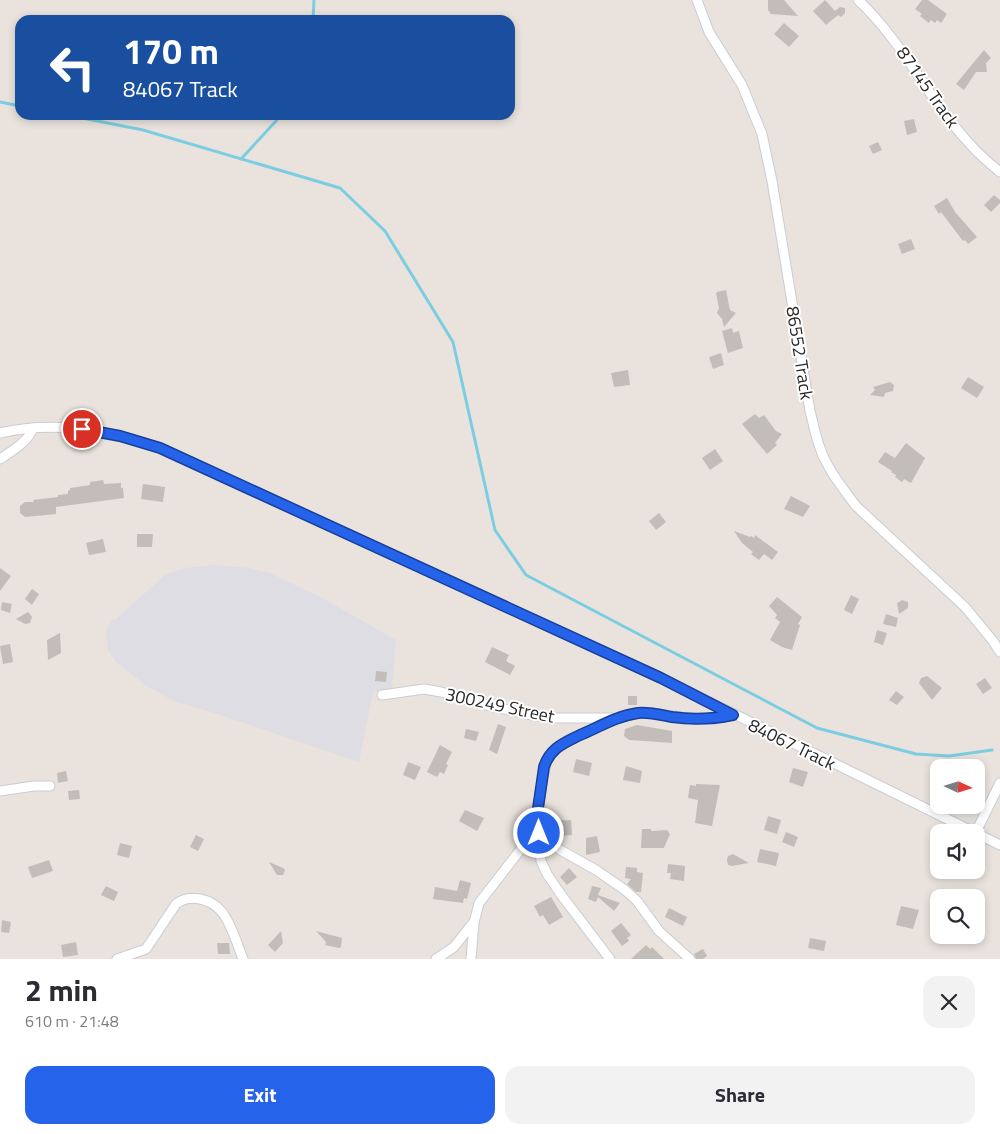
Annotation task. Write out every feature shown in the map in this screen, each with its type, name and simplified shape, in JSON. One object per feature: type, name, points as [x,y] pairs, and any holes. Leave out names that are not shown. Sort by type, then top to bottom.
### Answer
[{"type":"street","name":"86552 Track","points":[[697,0],[709,32],[742,85],[762,134],[772,181],[810,411],[819,446],[827,464],[841,487],[856,506],[965,607],[1000,652]]},
{"type":"street","name":"87145 Track","points":[[858,0],[884,26],[939,106],[969,144],[1000,172]]},
{"type":"street","name":"84067 Track","points":[[0,433],[51,426],[120,436],[160,448],[661,678],[733,715],[959,824]]},
{"type":"street","points":[[0,459],[26,440],[31,435],[33,428]]},
{"type":"street","name":"300249 Street","points":[[382,695],[424,689],[546,718],[618,718]]},
{"type":"street","points":[[610,959],[548,874],[541,861],[536,822],[544,767],[550,754],[555,748],[567,741],[618,718],[644,713],[695,719],[714,719],[733,715]]},
{"type":"street","points":[[980,824],[1000,783]]},
{"type":"street","points":[[0,791],[34,786],[50,786]]},
{"type":"street","points":[[471,959],[474,922],[480,903],[524,845],[536,822]]},
{"type":"street","name":"84067 Track","points":[[985,837],[1000,845]]},
{"type":"street","points":[[539,838],[596,870],[625,890],[660,931],[690,959]]},
{"type":"street","points":[[117,959],[146,949],[176,904],[181,900],[194,897],[221,912],[228,923],[243,959]]},
{"type":"street","points":[[436,959],[454,947],[474,922]]},
{"type":"shaded area","points":[[213,565],[249,568],[270,573],[324,599],[396,640],[392,689],[373,692],[359,762],[174,701],[145,685],[115,661],[108,650],[106,634],[107,627],[112,620],[116,619],[165,575],[185,568]]},
{"type":"building","points":[[768,0],[784,0],[798,16],[771,14],[768,10]]},
{"type":"building","points":[[825,0],[835,11],[840,7],[845,8],[845,13],[841,17],[838,15],[826,25],[813,11]]},
{"type":"building","points":[[922,0],[928,0],[947,14],[941,23],[937,20],[935,23],[931,20],[929,23],[920,16],[922,14],[915,9]]},
{"type":"building","points":[[784,23],[799,36],[789,47],[774,34]]},
{"type":"building","points":[[984,50],[991,58],[986,63],[987,72],[976,72],[964,90],[956,84]]},
{"type":"building","points":[[914,119],[917,132],[907,135],[904,121]]},
{"type":"building","points":[[878,142],[882,150],[873,154],[869,146]]},
{"type":"building","points":[[994,195],[1000,200],[1000,203],[991,212],[984,205]]},
{"type":"building","points":[[947,198],[955,212],[977,237],[968,244],[965,240],[963,241],[941,212],[939,214],[934,206]]},
{"type":"building","points":[[911,239],[915,249],[902,254],[898,244]]},
{"type":"building","points":[[726,290],[730,310],[736,313],[724,327],[722,319],[717,313],[719,308],[716,294]]},
{"type":"building","points":[[732,328],[733,333],[739,331],[743,348],[728,353],[722,331]]},
{"type":"building","points":[[721,353],[724,365],[713,369],[709,357]]},
{"type":"building","points":[[628,370],[630,385],[614,387],[611,373]]},
{"type":"building","points":[[968,377],[984,387],[977,398],[961,388]]},
{"type":"building","points":[[890,382],[894,385],[893,391],[885,393],[884,397],[870,395],[875,390],[873,387]]},
{"type":"building","points":[[755,414],[759,418],[764,415],[776,431],[782,434],[775,443],[777,445],[767,454],[742,424]]},
{"type":"building","points":[[906,443],[925,458],[911,483],[904,479],[902,482],[895,477],[896,475],[892,471],[878,462],[885,452],[895,458]]},
{"type":"building","points":[[715,449],[723,461],[710,470],[702,458]]},
{"type":"building","points":[[103,480],[104,484],[121,483],[124,498],[56,507],[56,514],[25,517],[20,513],[20,506],[25,502],[58,497],[58,495],[68,494],[70,488],[90,485],[90,482]]},
{"type":"building","points":[[143,484],[165,487],[163,502],[141,499]]},
{"type":"building","points":[[791,496],[810,506],[803,517],[784,509]]},
{"type":"building","points":[[659,513],[666,522],[656,530],[649,521]]},
{"type":"building","points":[[734,531],[754,538],[755,535],[778,552],[772,560],[764,554],[759,560],[751,554],[753,552],[742,543]]},
{"type":"building","points":[[137,534],[153,534],[152,547],[137,547]]},
{"type":"building","points":[[103,539],[106,552],[89,555],[86,543]]},
{"type":"building","points":[[0,568],[11,576],[0,591]]},
{"type":"building","points":[[32,589],[39,594],[32,605],[25,599]]},
{"type":"building","points":[[851,595],[859,599],[852,614],[844,610]]},
{"type":"building","points":[[777,597],[802,617],[798,624],[800,625],[792,650],[770,640],[780,622],[775,618],[777,615],[769,606]]},
{"type":"building","points":[[902,600],[908,602],[908,608],[899,614],[897,603]]},
{"type":"building","points":[[2,602],[12,604],[10,613],[1,610]]},
{"type":"building","points":[[28,612],[32,617],[30,623],[25,624],[16,619]]},
{"type":"building","points":[[886,614],[898,618],[896,627],[883,624]]},
{"type":"building","points":[[877,630],[887,633],[883,645],[874,642]]},
{"type":"building","points":[[60,633],[61,653],[48,660],[47,640]]},
{"type":"building","points":[[10,644],[13,662],[3,664],[0,646]]},
{"type":"building","points":[[492,647],[509,655],[506,661],[515,666],[510,675],[485,662]]},
{"type":"building","points":[[376,671],[387,672],[386,682],[375,681]]},
{"type":"building","points":[[927,676],[942,688],[932,700],[919,683],[921,678]]},
{"type":"building","points":[[985,678],[992,688],[983,694],[976,684]]},
{"type":"building","points":[[896,691],[904,697],[897,705],[889,700]]},
{"type":"building","points":[[628,696],[637,696],[637,705],[628,705]]},
{"type":"building","points":[[498,724],[506,727],[497,754],[489,750]]},
{"type":"building","points":[[637,725],[672,731],[672,743],[629,740],[624,736],[625,729]]},
{"type":"building","points":[[466,729],[479,732],[476,741],[464,738]]},
{"type":"building","points":[[440,745],[452,752],[446,764],[448,765],[444,774],[440,772],[437,777],[427,772]]},
{"type":"building","points":[[576,759],[592,763],[589,776],[573,772]]},
{"type":"building","points":[[408,762],[421,767],[415,780],[403,775]]},
{"type":"building","points":[[626,766],[642,771],[640,783],[623,780]]},
{"type":"building","points":[[793,768],[808,772],[803,787],[789,782]]},
{"type":"building","points":[[66,771],[68,781],[58,783],[57,773]]},
{"type":"building","points":[[696,784],[720,785],[712,826],[695,823],[698,800],[688,798],[690,785],[696,786]]},
{"type":"building","points":[[79,790],[80,799],[69,800],[68,791]]},
{"type":"building","points":[[465,810],[484,818],[477,831],[459,821]]},
{"type":"building","points":[[768,816],[781,820],[777,834],[764,830]]},
{"type":"building","points":[[571,820],[572,835],[558,836],[558,834],[553,834],[552,821]]},
{"type":"building","points":[[642,829],[651,829],[651,831],[667,830],[670,834],[664,848],[641,848]]},
{"type":"building","points":[[786,832],[798,837],[794,847],[782,842]]},
{"type":"building","points":[[196,835],[204,839],[198,851],[190,847]]},
{"type":"building","points":[[597,836],[600,852],[586,855],[586,838]]},
{"type":"building","points":[[120,843],[132,846],[129,858],[117,855]]},
{"type":"building","points":[[760,849],[779,853],[776,866],[757,862]]},
{"type":"building","points":[[733,854],[749,863],[728,865],[728,856]]},
{"type":"building","points":[[49,860],[53,871],[32,878],[28,867]]},
{"type":"building","points":[[269,862],[283,868],[285,870],[283,875],[277,875]]},
{"type":"building","points":[[668,864],[685,866],[684,881],[670,879],[671,873],[667,873]]},
{"type":"building","points":[[626,867],[637,868],[637,872],[643,873],[641,892],[636,892],[627,884],[631,879],[625,878]]},
{"type":"building","points":[[569,868],[577,877],[567,885],[560,877]]},
{"type":"building","points":[[460,880],[471,883],[467,899],[464,898],[463,903],[433,899],[435,887],[457,891]]},
{"type":"building","points":[[106,886],[118,892],[114,901],[101,895]]},
{"type":"building","points":[[592,886],[601,888],[598,895],[620,903],[614,911],[598,897],[596,902],[588,899]]},
{"type":"building","points":[[551,897],[563,917],[549,925],[543,915],[540,917],[534,906]]},
{"type":"building","points":[[901,906],[919,910],[913,929],[896,925]]},
{"type":"building","points":[[669,908],[687,917],[683,926],[665,917]]},
{"type":"building","points":[[2,920],[11,922],[9,933],[1,932]]},
{"type":"building","points":[[621,923],[631,935],[627,938],[629,941],[622,946],[611,931]]},
{"type":"building","points":[[281,931],[283,943],[275,952],[268,945]]},
{"type":"building","points":[[316,931],[342,938],[341,947],[325,945],[326,942]]},
{"type":"building","points":[[810,938],[826,941],[824,951],[808,948]]},
{"type":"building","points":[[76,942],[78,955],[63,957],[61,945]]},
{"type":"building","points":[[217,943],[229,943],[230,954],[218,954]]},
{"type":"building","points":[[646,945],[650,949],[652,947],[664,959],[631,959]]},
{"type":"building","points":[[703,949],[707,956],[703,959],[696,959],[694,954]]},
{"type":"waterway","points":[[313,15],[314,0]]},
{"type":"waterway","points":[[0,102],[15,105]]},
{"type":"waterway","points":[[92,120],[143,130],[340,188],[385,231],[453,342],[495,530],[526,575],[817,728],[916,754],[949,756],[992,750]]},
{"type":"waterway","points":[[241,159],[276,120]]},
{"type":"route","points":[[82,429],[120,436],[160,448],[661,678],[733,715],[714,719],[695,719],[638,713],[618,718],[555,748],[544,767],[536,822],[539,833]]}]
